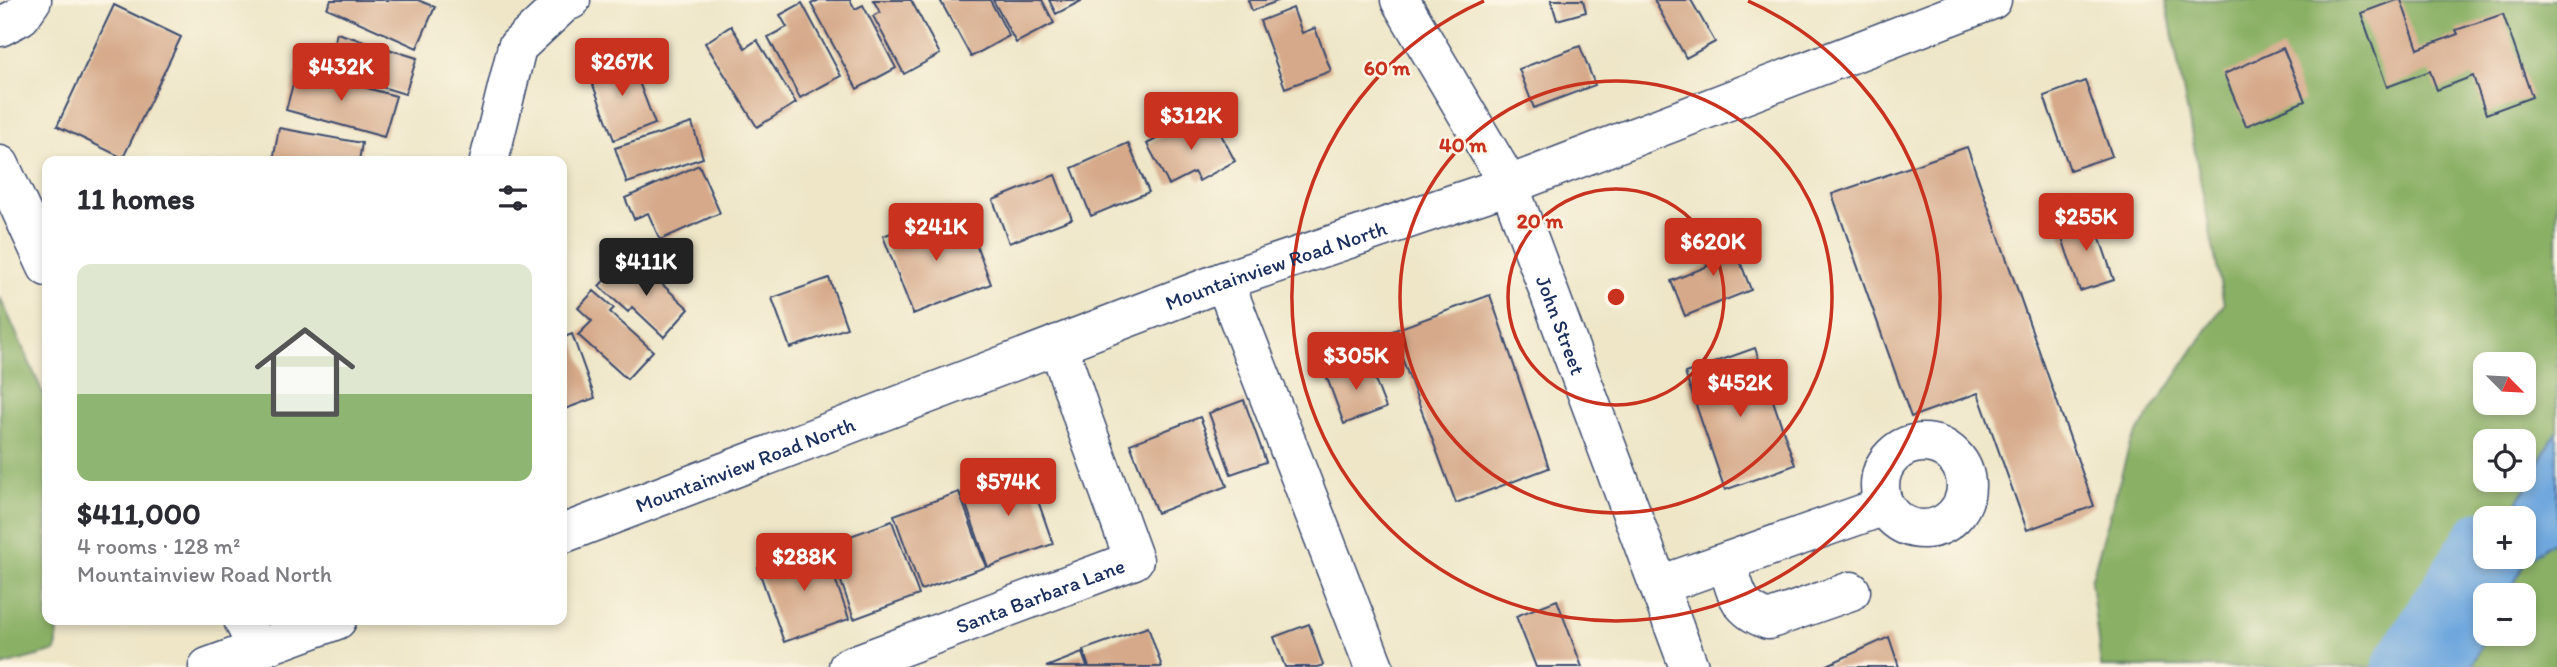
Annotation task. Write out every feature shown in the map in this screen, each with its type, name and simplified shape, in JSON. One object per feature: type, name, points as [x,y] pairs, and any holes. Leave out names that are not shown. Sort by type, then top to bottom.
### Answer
[{"type":"main road","points":[[0,27],[21,16],[32,0]]},
{"type":"main road","points":[[490,156],[517,47],[564,3],[571,0]]},
{"type":"main road","name":"John Street","points":[[1400,0],[1509,185],[1689,667]]},
{"type":"main road","name":"Mountainview Road North","points":[[567,532],[1224,281],[1509,185],[1992,0]]},
{"type":"main road","points":[[0,165],[42,256]]},
{"type":"main road","points":[[1224,281],[1374,667]]},
{"type":"main road","name":"Santa Barbara Lane","points":[[848,667],[1134,560],[1058,344]]},
{"type":"main road","points":[[1660,585],[1885,506]]},
{"type":"main road","points":[[1727,562],[1737,595],[1750,613],[1768,620],[1851,591]]},
{"type":"main road","points":[[208,667],[256,645],[321,625]]},
{"type":"green space","points":[[2166,0],[2557,0],[2557,430],[2536,468],[2536,429],[2473,429],[2473,492],[2523,492],[2516,506],[2473,506],[2473,569],[2481,569],[2427,667],[2101,667],[2091,581],[2130,444],[2224,304]]},
{"type":"green space","points":[[0,297],[42,391],[42,625],[59,625],[56,651],[0,666]]},
{"type":"green space","points":[[2557,539],[2557,667],[2471,667],[2482,646],[2536,646],[2536,583],[2514,583],[2521,569],[2536,569],[2536,554]]},
{"type":"water","points":[[2557,430],[2557,539],[2536,554],[2536,506],[2516,506],[2523,492],[2536,492],[2536,468]]},
{"type":"water","points":[[2481,569],[2521,569],[2514,583],[2474,583]]},
{"type":"water","points":[[2473,584],[2473,646],[2482,646],[2471,667],[2427,667]]},
{"type":"building","points":[[331,0],[418,0],[435,7],[417,48],[327,8]]},
{"type":"building","points":[[819,0],[850,0],[855,9],[863,5],[896,68],[857,89],[811,4]]},
{"type":"building","points":[[873,0],[911,0],[940,54],[904,74],[873,16],[880,12]]},
{"type":"building","points":[[940,0],[990,0],[1009,36],[971,57]]},
{"type":"building","points":[[993,0],[1042,0],[1054,23],[1016,43]]},
{"type":"building","points":[[1049,0],[1083,0],[1056,14]]},
{"type":"building","points":[[1248,0],[1280,0],[1252,11]]},
{"type":"building","points":[[1551,0],[1583,0],[1586,12],[1557,20]]},
{"type":"building","points":[[1654,0],[1691,0],[1715,42],[1686,58]]},
{"type":"building","points":[[2401,0],[2418,49],[2458,34],[2456,30],[2503,14],[2532,97],[2486,114],[2473,76],[2437,90],[2430,71],[2387,87],[2361,13]]},
{"type":"building","points":[[802,3],[841,76],[800,98],[768,37],[787,27],[780,15]]},
{"type":"building","points":[[114,5],[181,37],[124,156],[57,126]]},
{"type":"building","points":[[1293,8],[1302,33],[1315,28],[1331,71],[1285,88],[1260,21]]},
{"type":"building","points":[[731,26],[745,48],[757,40],[796,103],[757,127],[705,43]]},
{"type":"building","points":[[337,33],[417,58],[405,94],[326,70]]},
{"type":"building","points":[[1580,46],[1595,85],[1534,108],[1519,69]]},
{"type":"building","points":[[2283,48],[2305,101],[2246,126],[2224,74]]},
{"type":"building","points":[[629,56],[655,124],[614,140],[588,72]]},
{"type":"building","points":[[297,69],[396,96],[384,137],[286,110]]},
{"type":"building","points":[[2085,81],[2112,156],[2070,170],[2044,96]]},
{"type":"building","points":[[1195,118],[1201,131],[1215,123],[1235,161],[1199,181],[1194,172],[1169,185],[1147,144]]},
{"type":"building","points":[[692,123],[703,158],[627,183],[615,148]]},
{"type":"building","points":[[279,128],[362,143],[360,156],[274,156]]},
{"type":"building","points":[[1128,143],[1149,192],[1091,216],[1072,168]]},
{"type":"building","points":[[1967,147],[2094,506],[2027,530],[1978,393],[1911,417],[1832,194]]},
{"type":"building","points":[[699,165],[720,213],[660,240],[648,213],[634,219],[625,198]]},
{"type":"building","points":[[1055,175],[1072,219],[1009,243],[993,200]]},
{"type":"building","points":[[2092,215],[2114,280],[2080,291],[2058,226]]},
{"type":"building","points":[[966,218],[991,284],[913,314],[883,236],[925,220],[930,232]]},
{"type":"building","points":[[1730,235],[1751,290],[1685,316],[1671,281],[1708,266],[1700,246]]},
{"type":"building","points":[[639,263],[689,309],[664,337],[632,307],[628,312],[599,286],[615,269],[625,278]]},
{"type":"building","points":[[829,278],[847,328],[790,348],[772,298]]},
{"type":"building","points":[[594,291],[614,308],[610,312],[653,351],[627,379],[578,335],[592,321],[578,308]]},
{"type":"building","points":[[1490,295],[1549,468],[1456,503],[1392,331]]},
{"type":"building","points":[[572,334],[595,398],[567,408],[567,336]]},
{"type":"building","points":[[1755,348],[1795,465],[1725,490],[1685,373]]},
{"type":"building","points":[[1367,359],[1386,408],[1344,424],[1326,375]]},
{"type":"building","points":[[1244,400],[1266,462],[1231,474],[1209,413]]},
{"type":"building","points":[[1200,417],[1227,486],[1157,513],[1130,444]]},
{"type":"building","points":[[1027,469],[1053,544],[988,567],[962,493]]},
{"type":"building","points":[[959,492],[986,567],[921,590],[894,515]]},
{"type":"building","points":[[892,521],[919,595],[854,619],[828,544]]},
{"type":"building","points":[[823,544],[849,619],[784,642],[758,568]]},
{"type":"building","points":[[1557,600],[1582,667],[1536,667],[1516,616]]},
{"type":"building","points":[[1309,624],[1323,665],[1285,667],[1274,637]]},
{"type":"building","points":[[1148,627],[1162,667],[1089,667],[1083,650]]},
{"type":"building","points":[[1889,637],[1899,667],[1823,667]]},
{"type":"building","points":[[1082,653],[1087,667],[1046,667]]},
{"type":"waterway","points":[[2405,667],[2473,561]]}]
